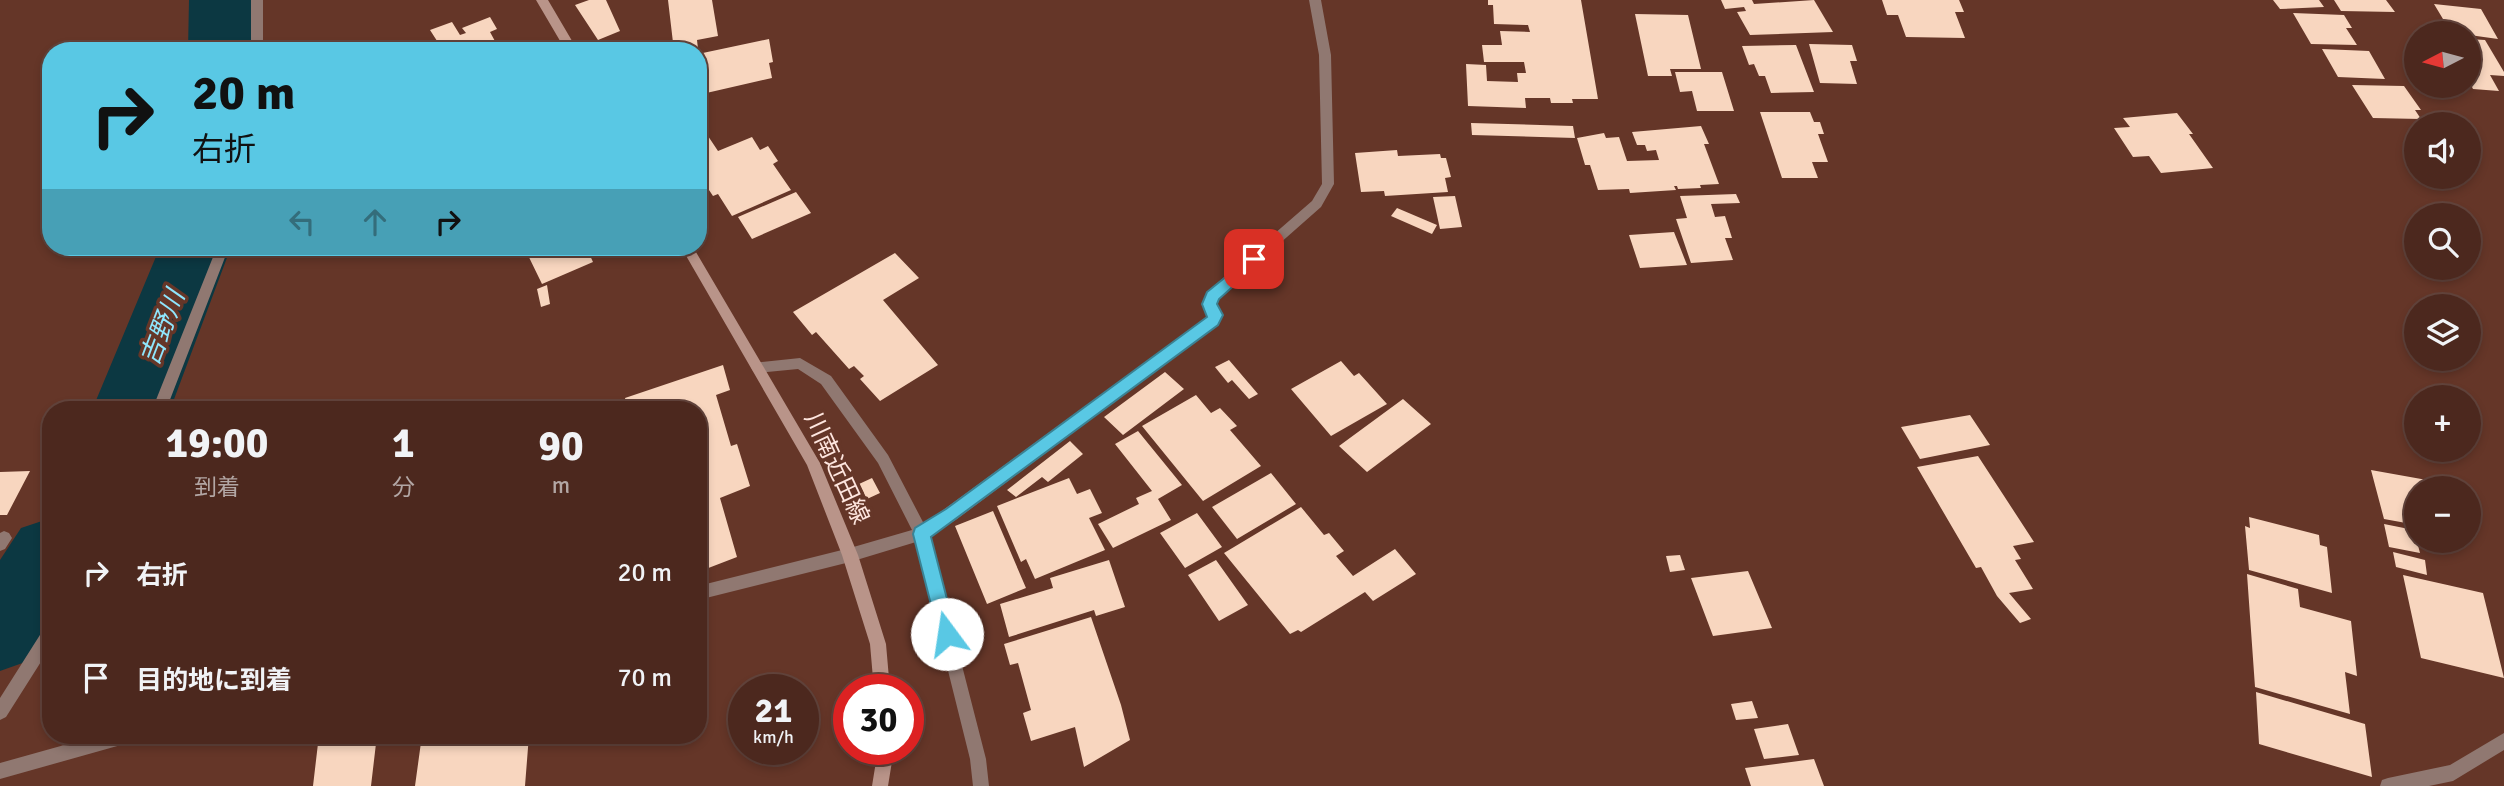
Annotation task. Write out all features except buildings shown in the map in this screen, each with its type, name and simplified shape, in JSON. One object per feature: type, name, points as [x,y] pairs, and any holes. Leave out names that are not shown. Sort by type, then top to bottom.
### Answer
[{"type":"main road","points":[[542,0],[567,42]]},
{"type":"main road","name":"川南近田線","points":[[692,256],[813,463],[850,555],[878,644],[881,674]]},
{"type":"main road","points":[[880,786],[883,765]]},
{"type":"street","points":[[257,0],[257,42]]},
{"type":"street","points":[[707,591],[921,534],[952,514],[1212,321],[1216,315],[1210,304],[1212,296],[1317,204],[1328,184],[1325,55],[1315,0]]},
{"type":"street","points":[[163,401],[219,256]]},
{"type":"street","points":[[758,367],[800,363],[826,380],[883,459],[921,534],[978,759],[981,786]]},
{"type":"street","points":[[0,712],[42,646]]},
{"type":"street","points":[[2388,786],[2453,773],[2504,741]]},
{"type":"street","points":[[0,771],[96,744]]},
{"type":"waterway","name":"吉野川","points":[[220,0],[220,42]]},
{"type":"waterway","name":"吉野川","points":[[135,401],[191,256]]},
{"type":"waterway","name":"吉野川","points":[[0,632],[42,568]]},
{"type":"route","points":[[947,634],[921,534],[952,514],[1212,321],[1216,315],[1210,304],[1212,296],[1254,259]]}]
